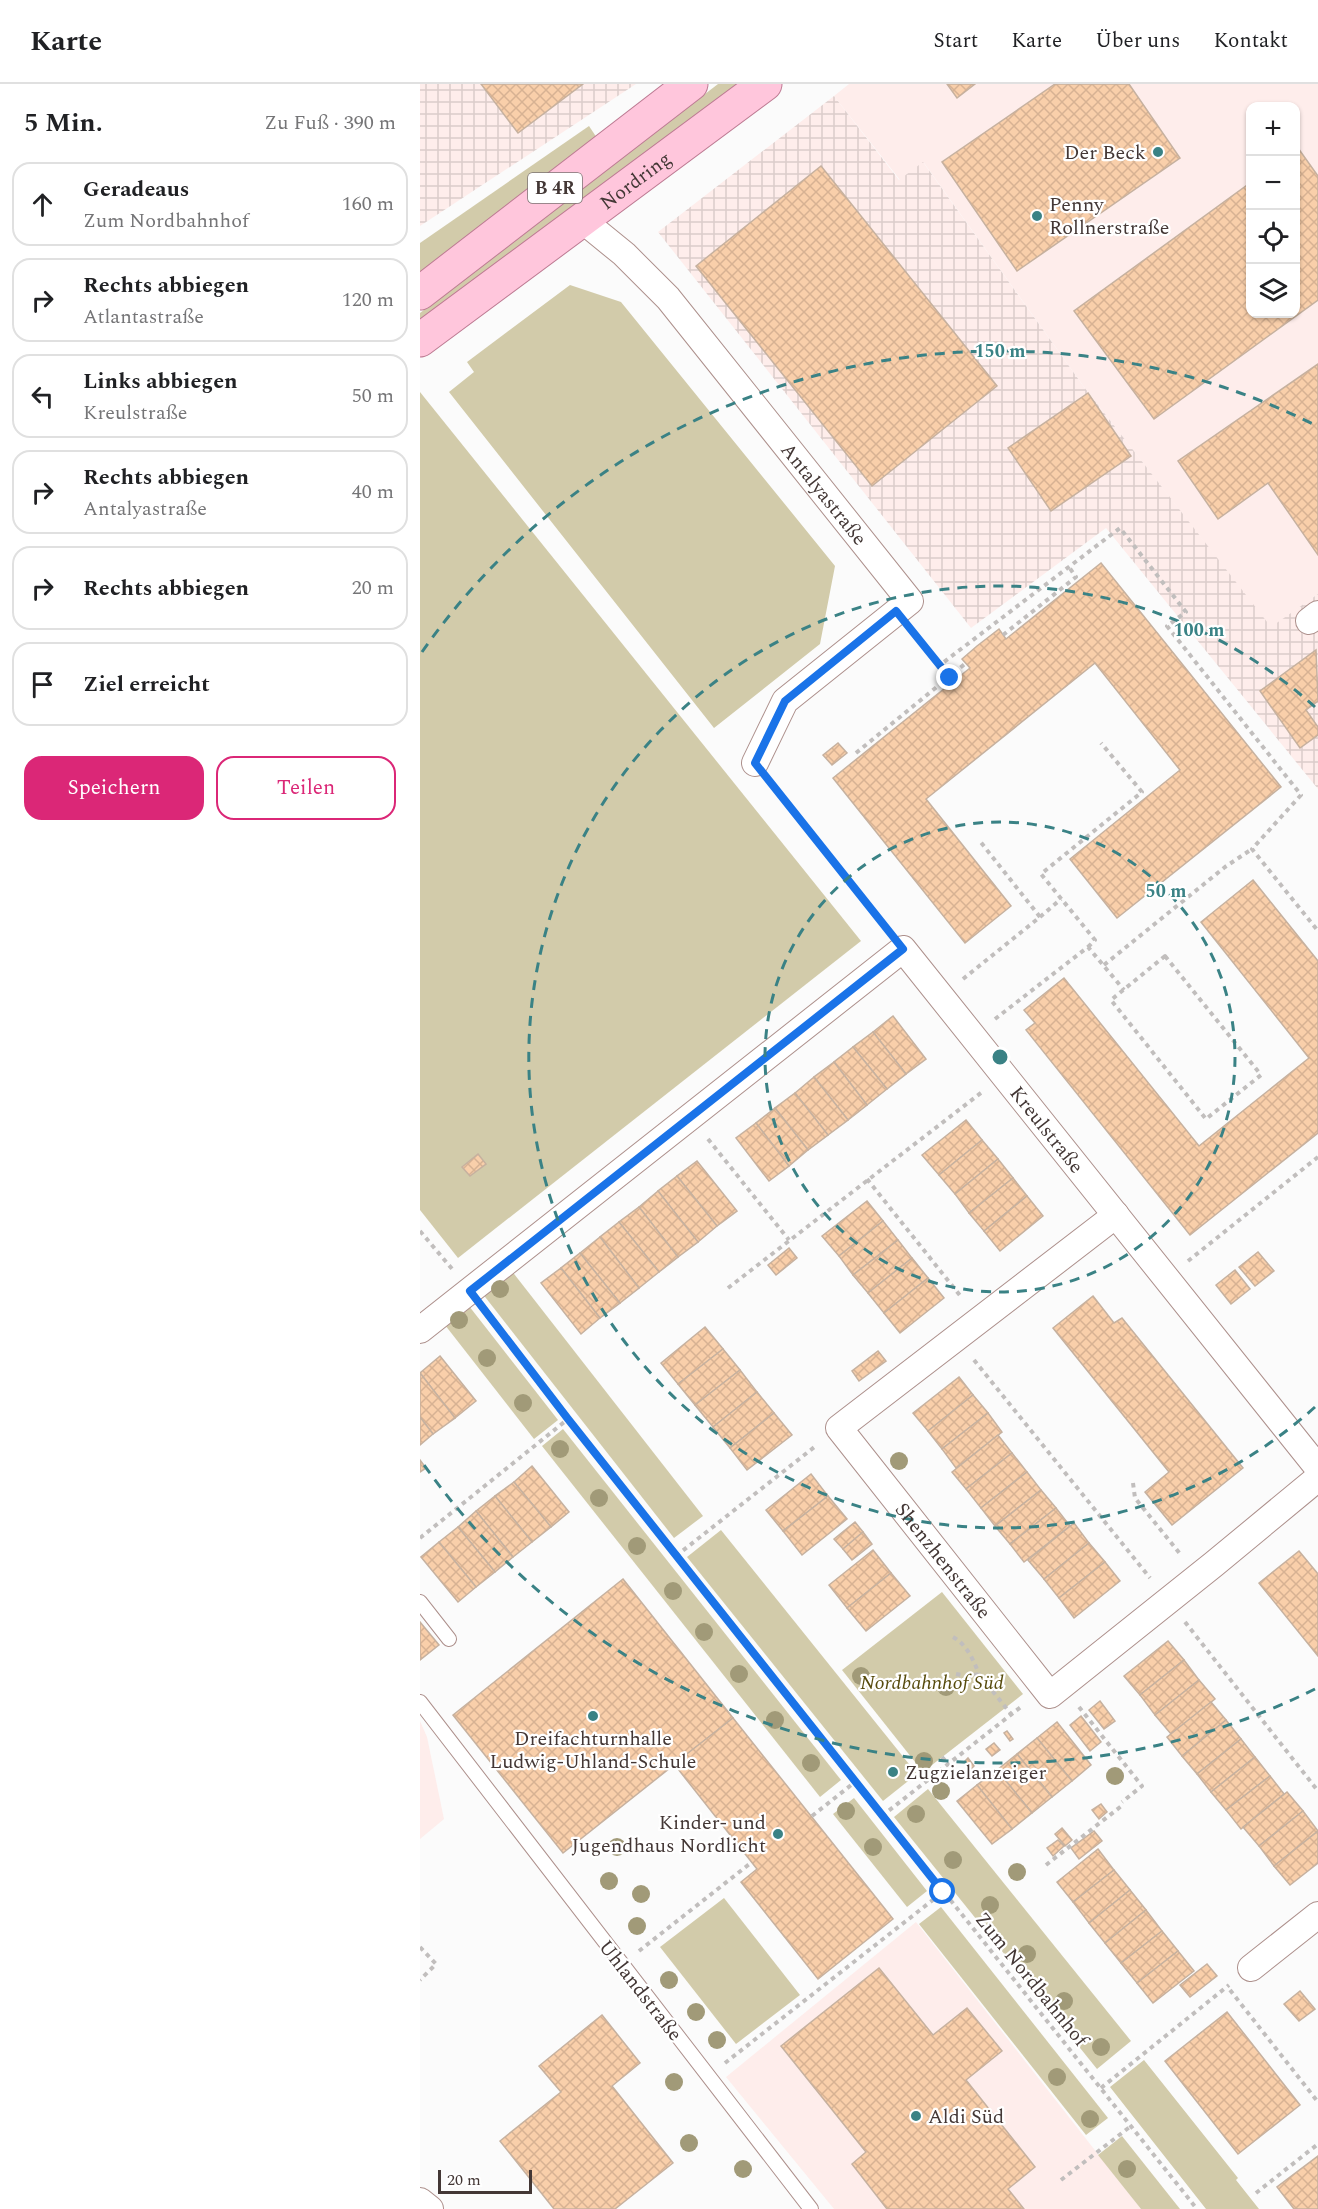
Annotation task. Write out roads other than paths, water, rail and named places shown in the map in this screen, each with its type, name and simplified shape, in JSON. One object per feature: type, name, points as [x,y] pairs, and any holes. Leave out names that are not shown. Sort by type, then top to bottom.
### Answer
[{"type":"main road","name":"Nordring","points":[[420,293],[691,84]]},
{"type":"main road","name":"Nordring","points":[[420,340],[765,84]]},
{"type":"street","name":"Antalyastraße","points":[[581,219],[624,254],[668,298],[910,601],[785,701],[755,763]]},
{"type":"street","name":"Kreulstraße","points":[[420,1330],[903,949],[1318,1468]]},
{"type":"street","name":"Shenzhenstraße","points":[[1116,1215],[839,1428],[1056,1690],[1318,1478]]},
{"type":"street","points":[[1251,1968],[1318,1915]]},
{"type":"street","points":[[420,2201],[430,2209]]},
{"type":"lane","points":[[420,1602],[449,1639]]},
{"type":"lane","name":"Uhlandstraße","points":[[420,1702],[811,2209]]},
{"type":"place","name":"Der Beck","points":[[1158,152]]},
{"type":"place","name":"Penny Rollnerstraße","points":[[1037,216]]},
{"type":"place","name":"Dreifachturnhalle Ludwig-Uhland-Schule","points":[[593,1716]]},
{"type":"place","name":"Zugzielanzeiger","points":[[893,1772]]},
{"type":"place","name":"Kinder- und Jugendhaus Nordlicht","points":[[778,1834]]},
{"type":"place","name":"Aldi Süd","points":[[916,2116]]},
{"type":"park label","name":"Nordbahnhof Süd","points":[[932,1682]]}]
